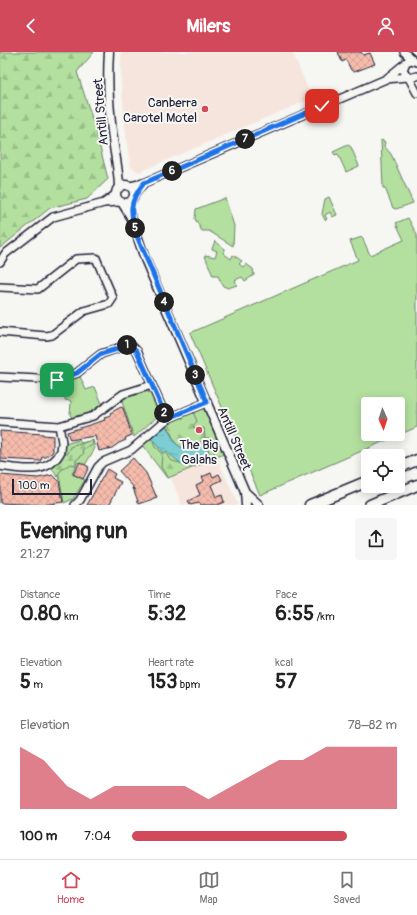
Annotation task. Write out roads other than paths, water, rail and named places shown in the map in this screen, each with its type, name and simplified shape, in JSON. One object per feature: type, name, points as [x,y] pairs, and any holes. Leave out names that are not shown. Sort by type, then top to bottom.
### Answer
[{"type":"highway","points":[[405,465],[417,460]]},
{"type":"highway","points":[[310,505],[361,484]]},
{"type":"highway","points":[[370,505],[417,485]]},
{"type":"main road","name":"Antill Street","points":[[109,52],[110,100],[113,139],[119,169],[119,197],[131,217],[146,260],[245,492],[246,505]]},
{"type":"main road","name":"Antill Street","points":[[119,169],[134,197],[131,217]]},
{"type":"main road","points":[[119,197],[129,186]]},
{"type":"main road","points":[[119,197],[134,197]]},
{"type":"main road","name":"Antill Street","points":[[245,492],[259,505]]},
{"type":"street","points":[[404,52],[416,61]]},
{"type":"street","points":[[404,52],[404,73],[417,93]]},
{"type":"street","points":[[129,186],[144,183],[386,79],[409,61],[416,61]]},
{"type":"street","points":[[386,79],[417,76]]},
{"type":"street","points":[[417,88],[417,93]]},
{"type":"street","points":[[134,197],[144,183]]},
{"type":"street","points":[[0,262],[6,254],[53,217],[104,203],[119,197]]},
{"type":"street","points":[[0,287],[38,289],[76,259],[96,258],[113,298],[109,304],[84,311],[52,335],[46,336],[0,332]]},
{"type":"street","points":[[0,377],[57,380],[77,373],[101,354],[130,345],[137,351],[167,419]]},
{"type":"street","points":[[0,422],[59,426],[93,416],[123,394],[152,385]]},
{"type":"street","points":[[75,505],[82,496],[100,464],[131,450],[167,419],[207,402]]},
{"type":"street","points":[[0,466],[35,470],[44,468],[61,451],[62,442],[59,426]]},
{"type":"water","points":[[166,426],[176,444],[186,450],[204,442],[209,452],[207,456],[184,466],[167,452],[163,453],[151,438]]},
{"type":"place","name":"Canberra Carotel Motel","points":[[205,109]]},
{"type":"place","name":"The Big Galahs","points":[[199,430]]}]
